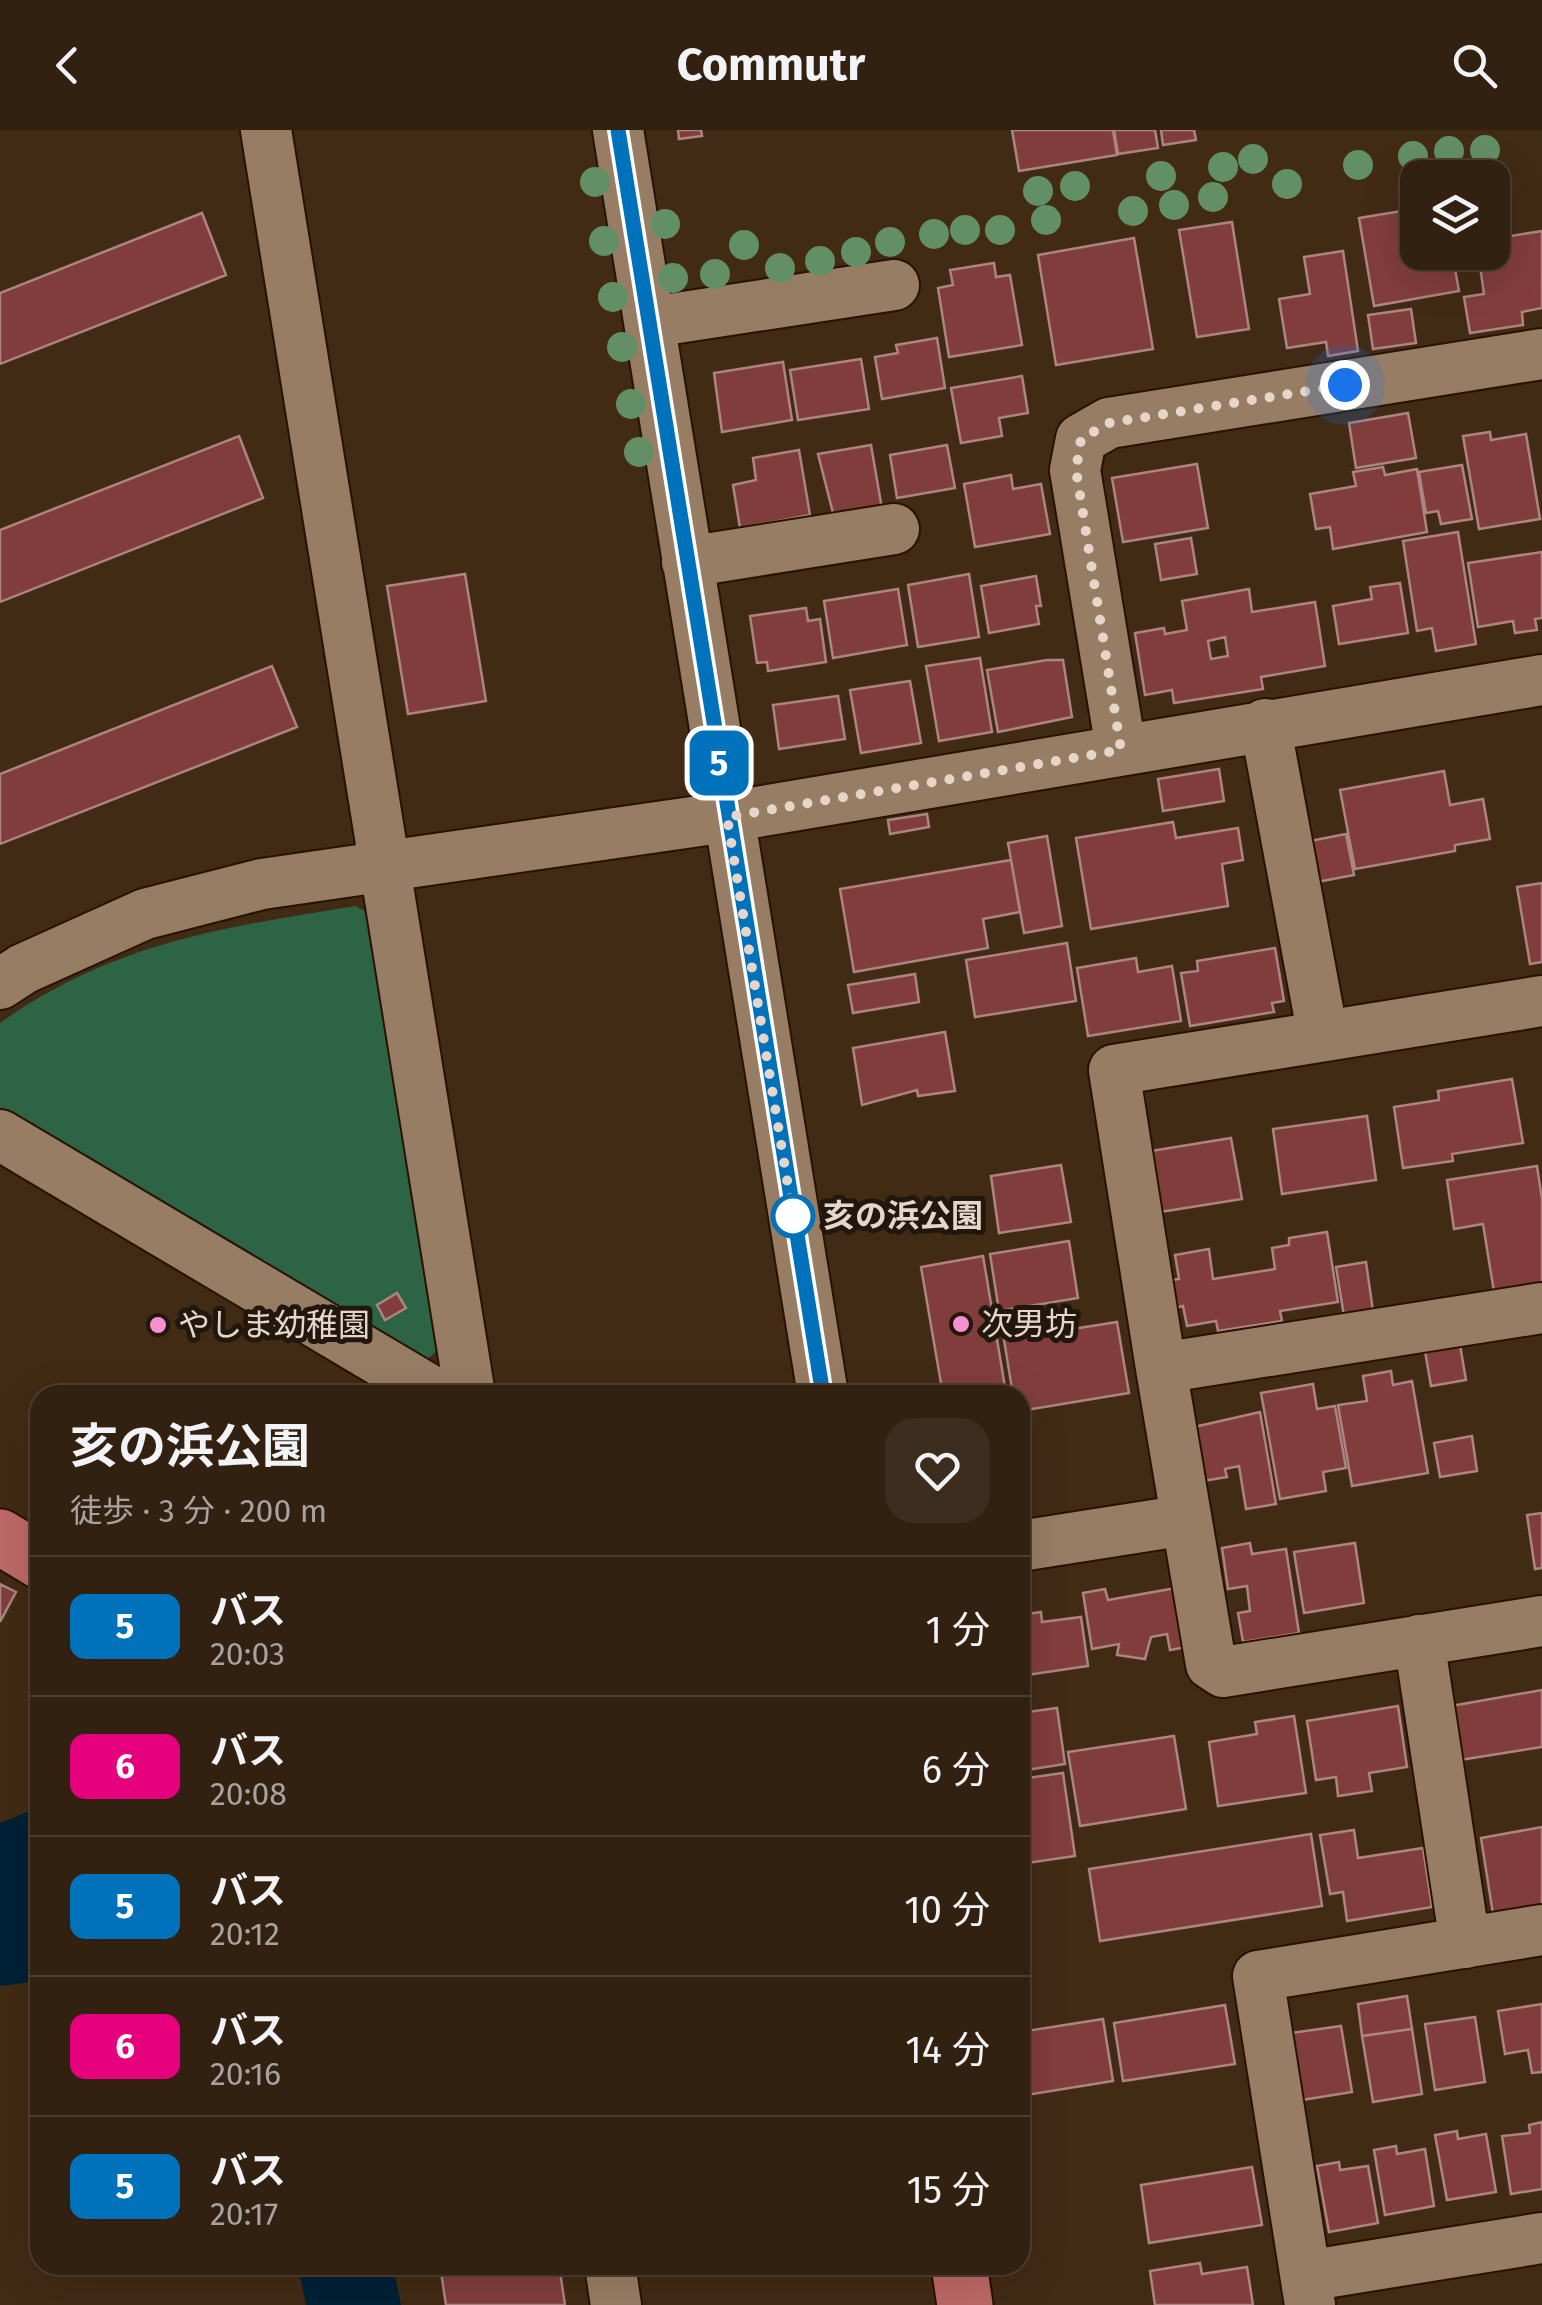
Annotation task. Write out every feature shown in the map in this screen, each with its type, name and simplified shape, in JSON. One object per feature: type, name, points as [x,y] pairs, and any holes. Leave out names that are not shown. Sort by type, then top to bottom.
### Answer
[{"type":"main road","points":[[0,1537],[30,1555]]},
{"type":"main road","points":[[960,2275],[965,2305]]},
{"type":"street","points":[[266,130],[468,1385]]},
{"type":"street","points":[[618,130],[820,1385]]},
{"type":"street","points":[[651,322],[894,285]]},
{"type":"street","points":[[1121,750],[1076,470],[1081,439],[1109,423],[1542,354]]},
{"type":"street","points":[[687,562],[894,530]]},
{"type":"street","points":[[0,984],[23,969],[145,914],[262,884],[727,817],[1542,680]]},
{"type":"street","points":[[1266,724],[1323,1036]]},
{"type":"street","points":[[1542,1001],[1114,1070],[1211,1664],[1223,1672],[1542,1621]]},
{"type":"street","points":[[0,1135],[421,1385]]},
{"type":"street","points":[[1161,1368],[1542,1308]]},
{"type":"street","points":[[1030,1544],[1186,1520]]},
{"type":"street","points":[[1418,1640],[1466,1943]]},
{"type":"street","points":[[1542,1930],[1258,1976],[1308,2291],[1542,2238]]},
{"type":"street","points":[[612,2275],[616,2305]]},
{"type":"green space","points":[[356,906],[370,914],[436,1351],[421,1366],[0,1122],[0,1023],[43,996],[85,974],[170,942]]},
{"type":"water","points":[[30,1811],[30,1982],[0,1986],[0,1823]]},
{"type":"water","points":[[300,2275],[395,2275],[401,2305],[306,2305]]},
{"type":"building","points":[[678,130],[701,130],[702,136],[679,139]]},
{"type":"building","points":[[1012,130],[1113,130],[1117,155],[1019,171]]},
{"type":"building","points":[[1114,130],[1155,130],[1158,148],[1118,154]]},
{"type":"building","points":[[1161,130],[1194,130],[1196,140],[1163,145]]},
{"type":"building","points":[[1400,211],[1400,270],[1455,270],[1459,291],[1374,306],[1359,218]]},
{"type":"building","points":[[202,213],[226,275],[0,364],[0,293]]},
{"type":"building","points":[[1232,222],[1249,329],[1197,337],[1179,230]]},
{"type":"building","points":[[1542,231],[1542,308],[1522,312],[1523,325],[1470,333],[1464,297],[1484,294],[1481,270],[1510,270],[1510,236]]},
{"type":"building","points":[[1134,238],[1153,349],[1056,365],[1038,255]]},
{"type":"building","points":[[1343,251],[1358,351],[1328,356],[1326,342],[1287,348],[1279,299],[1310,294],[1304,257]]},
{"type":"building","points":[[994,263],[996,277],[1010,275],[1022,345],[949,357],[938,288],[953,285],[950,270]]},
{"type":"building","points":[[1411,309],[1416,343],[1373,349],[1368,315]]},
{"type":"building","points":[[937,338],[945,388],[882,399],[875,357],[898,353],[896,345]]},
{"type":"building","points":[[861,359],[869,409],[798,420],[790,370]]},
{"type":"building","points":[[783,362],[792,420],[722,432],[714,373]]},
{"type":"building","points":[[1022,376],[1028,413],[999,418],[1002,436],[961,443],[951,388]]},
{"type":"building","points":[[1408,413],[1416,458],[1356,468],[1349,423]]},
{"type":"building","points":[[1490,432],[1491,440],[1526,434],[1540,519],[1479,529],[1463,436]]},
{"type":"building","points":[[239,436],[263,498],[0,602],[0,530]]},
{"type":"building","points":[[871,445],[882,509],[834,517],[818,454]]},
{"type":"building","points":[[947,445],[955,488],[897,498],[890,455]]},
{"type":"building","points":[[799,450],[810,515],[740,528],[733,485],[756,480],[753,458]]},
{"type":"building","points":[[1197,464],[1208,528],[1123,542],[1112,478]]},
{"type":"building","points":[[1462,465],[1472,519],[1441,524],[1438,511],[1426,513],[1419,472]]},
{"type":"building","points":[[1383,467],[1385,475],[1417,469],[1427,532],[1333,549],[1330,527],[1316,529],[1310,494],[1356,486],[1353,472]]},
{"type":"building","points":[[1011,475],[1013,489],[1041,484],[1050,534],[975,547],[964,484]]},
{"type":"building","points":[[1458,532],[1476,644],[1436,651],[1432,628],[1417,631],[1403,541]]},
{"type":"building","points":[[1191,538],[1197,574],[1161,580],[1155,544]]},
{"type":"building","points":[[1542,552],[1542,618],[1535,619],[1537,630],[1515,633],[1513,621],[1478,627],[1468,563]]},
{"type":"building","points":[[465,574],[486,701],[408,714],[387,586]]},
{"type":"building","points":[[969,574],[979,637],[918,647],[908,585]]},
{"type":"building","points":[[1036,576],[1041,606],[1036,606],[1039,624],[989,633],[981,586]]},
{"type":"building","points":[[1400,583],[1408,633],[1339,644],[1333,606],[1372,599],[1370,587]]},
{"type":"building","points":[[898,589],[907,645],[833,658],[824,601]]},
{"type":"building","points":[[1249,589],[1252,612],[1315,602],[1325,666],[1261,677],[1263,689],[1174,703],[1172,690],[1145,695],[1135,633],[1164,628],[1165,634],[1187,630],[1182,601]],"holes":[[[1225,637],[1228,656],[1211,659],[1208,641]]]},
{"type":"building","points":[[806,608],[808,621],[820,619],[826,662],[768,671],[767,662],[757,663],[750,616]]},
{"type":"building","points":[[980,658],[992,732],[939,741],[926,666]]},
{"type":"building","points":[[1063,660],[1072,717],[998,732],[987,670]]},
{"type":"building","points":[[272,666],[297,727],[0,844],[0,774]]},
{"type":"building","points":[[910,681],[921,743],[861,753],[850,690]]},
{"type":"building","points":[[838,696],[845,739],[779,749],[773,705]]},
{"type":"building","points":[[1219,769],[1224,801],[1163,811],[1158,779]]},
{"type":"building","points":[[1444,771],[1450,805],[1483,799],[1490,839],[1455,845],[1455,851],[1355,869],[1340,790]]},
{"type":"building","points":[[927,814],[929,827],[890,834],[888,820]]},
{"type":"building","points":[[1173,822],[1176,838],[1238,828],[1243,860],[1222,864],[1228,906],[1091,929],[1076,838]]},
{"type":"building","points":[[1346,834],[1354,875],[1317,882],[1310,841]]},
{"type":"building","points":[[1047,836],[1062,926],[1024,933],[1008,843]]},
{"type":"building","points":[[1011,860],[1020,912],[983,919],[988,948],[854,972],[840,889]]},
{"type":"building","points":[[1542,883],[1542,962],[1530,964],[1517,887]]},
{"type":"building","points":[[1067,943],[1076,1001],[975,1017],[966,960]]},
{"type":"building","points":[[1275,948],[1284,1001],[1272,1003],[1274,1012],[1190,1026],[1181,973],[1198,971],[1197,961]]},
{"type":"building","points":[[1136,958],[1138,972],[1172,966],[1181,1021],[1088,1036],[1077,968]]},
{"type":"building","points":[[915,974],[919,1002],[853,1013],[848,985]]},
{"type":"building","points":[[945,1032],[955,1091],[918,1096],[917,1090],[862,1105],[853,1048]]},
{"type":"building","points":[[1512,1079],[1523,1143],[1452,1154],[1453,1161],[1403,1168],[1394,1107],[1439,1100],[1438,1091]]},
{"type":"building","points":[[1367,1116],[1376,1180],[1282,1194],[1273,1129]]},
{"type":"building","points":[[1231,1138],[1242,1199],[1160,1212],[1151,1151]]},
{"type":"building","points":[[1061,1165],[1071,1222],[999,1233],[991,1176]]},
{"type":"building","points":[[1537,1166],[1542,1199],[1542,1284],[1494,1292],[1483,1224],[1454,1229],[1447,1180]]},
{"type":"building","points":[[1327,1232],[1338,1302],[1280,1311],[1282,1321],[1218,1331],[1216,1321],[1187,1326],[1183,1306],[1175,1308],[1171,1280],[1179,1279],[1175,1255],[1209,1249],[1213,1279],[1275,1269],[1272,1248],[1289,1245],[1289,1238]]},
{"type":"building","points":[[1069,1241],[1078,1298],[999,1311],[990,1254]]},
{"type":"building","points":[[983,1256],[1005,1385],[941,1385],[921,1267]]},
{"type":"building","points":[[1366,1262],[1373,1311],[1344,1316],[1336,1267]]},
{"type":"building","points":[[397,1293],[406,1308],[385,1320],[377,1305]]},
{"type":"building","points":[[1117,1322],[1129,1393],[1030,1409],[1030,1385],[1011,1385],[1004,1340]]},
{"type":"building","points":[[1460,1345],[1466,1380],[1431,1386],[1425,1351]]},
{"type":"building","points":[[1391,1371],[1393,1385],[1412,1381],[1428,1473],[1352,1486],[1338,1405],[1367,1401],[1363,1376]]},
{"type":"building","points":[[1313,1384],[1317,1409],[1335,1406],[1346,1468],[1323,1472],[1326,1491],[1280,1499],[1261,1393]]},
{"type":"building","points":[[1260,1412],[1276,1504],[1246,1509],[1239,1466],[1225,1469],[1227,1477],[1203,1481],[1194,1427]]},
{"type":"building","points":[[1472,1436],[1477,1471],[1440,1477],[1434,1443]]},
{"type":"building","points":[[1542,1513],[1542,1568],[1535,1569],[1527,1515]]},
{"type":"building","points":[[1250,1543],[1252,1554],[1286,1549],[1299,1633],[1243,1642],[1238,1613],[1250,1611],[1247,1586],[1228,1589],[1222,1548]]},
{"type":"building","points":[[1355,1543],[1364,1603],[1304,1613],[1294,1552]]},
{"type":"building","points":[[0,1584],[16,1592],[0,1622]]},
{"type":"building","points":[[1176,1588],[1187,1647],[1170,1650],[1167,1634],[1151,1637],[1145,1659],[1117,1655],[1119,1644],[1092,1649],[1083,1593],[1105,1589],[1108,1600]]},
{"type":"building","points":[[1041,1612],[1042,1622],[1081,1617],[1088,1666],[1030,1675],[1030,1614]]},
{"type":"building","points":[[1542,1690],[1542,1747],[1460,1760],[1451,1706]]},
{"type":"building","points":[[1398,1706],[1407,1767],[1369,1773],[1372,1791],[1338,1796],[1336,1777],[1316,1780],[1307,1721]]},
{"type":"building","points":[[1057,1708],[1065,1764],[1030,1769],[1030,1712]]},
{"type":"building","points":[[1294,1716],[1306,1793],[1218,1806],[1209,1742],[1257,1734],[1255,1722]]},
{"type":"building","points":[[1174,1736],[1186,1809],[1080,1826],[1068,1752]]},
{"type":"building","points":[[1063,1773],[1075,1856],[1030,1863],[1030,1778]]},
{"type":"building","points":[[1542,1827],[1542,1906],[1493,1914],[1481,1838]]},
{"type":"building","points":[[1354,1830],[1358,1858],[1423,1848],[1432,1907],[1347,1921],[1343,1892],[1330,1894],[1320,1835]]},
{"type":"building","points":[[1311,1834],[1322,1906],[1100,1941],[1089,1869]]},
{"type":"building","points":[[1407,1996],[1412,2029],[1362,2036],[1358,2004]]},
{"type":"building","points":[[1542,2004],[1542,2072],[1532,2073],[1528,2050],[1505,2054],[1498,2011]]},
{"type":"building","points":[[1225,2005],[1235,2064],[1123,2081],[1114,2023]]},
{"type":"building","points":[[1475,2017],[1485,2082],[1435,2090],[1425,2024]]},
{"type":"building","points":[[1103,2019],[1113,2081],[1030,2094],[1030,2030]]},
{"type":"building","points":[[1341,2026],[1352,2092],[1302,2100],[1291,2033]]},
{"type":"building","points":[[1412,2029],[1422,2094],[1373,2102],[1362,2036]]},
{"type":"building","points":[[1542,2122],[1542,2189],[1511,2194],[1502,2136],[1530,2133],[1529,2125]]},
{"type":"building","points":[[1457,2131],[1458,2139],[1486,2134],[1496,2192],[1447,2200],[1435,2135]]},
{"type":"building","points":[[1396,2146],[1397,2154],[1425,2149],[1434,2206],[1385,2215],[1374,2150]]},
{"type":"building","points":[[1339,2162],[1340,2170],[1368,2166],[1378,2223],[1329,2232],[1317,2166]]},
{"type":"building","points":[[1252,2167],[1262,2225],[1149,2243],[1141,2185]]},
{"type":"building","points":[[1200,2263],[1202,2274],[1247,2267],[1253,2305],[1155,2305],[1150,2271]]},
{"type":"building","points":[[442,2275],[560,2275],[565,2305],[446,2305]]},
{"type":"bus line","name":"5","points":[[618,130],[821,1385]]},
{"type":"place","name":"亥の浜公園","points":[[793,1216]]},
{"type":"place","name":"次男坊","points":[[961,1324]]},
{"type":"place","name":"やしま幼稚園","points":[[158,1325]]},
{"type":"route","points":[[793,1216],[727,817],[1121,750],[1076,470],[1076,450],[1081,439],[1109,423],[1345,385]]}]
